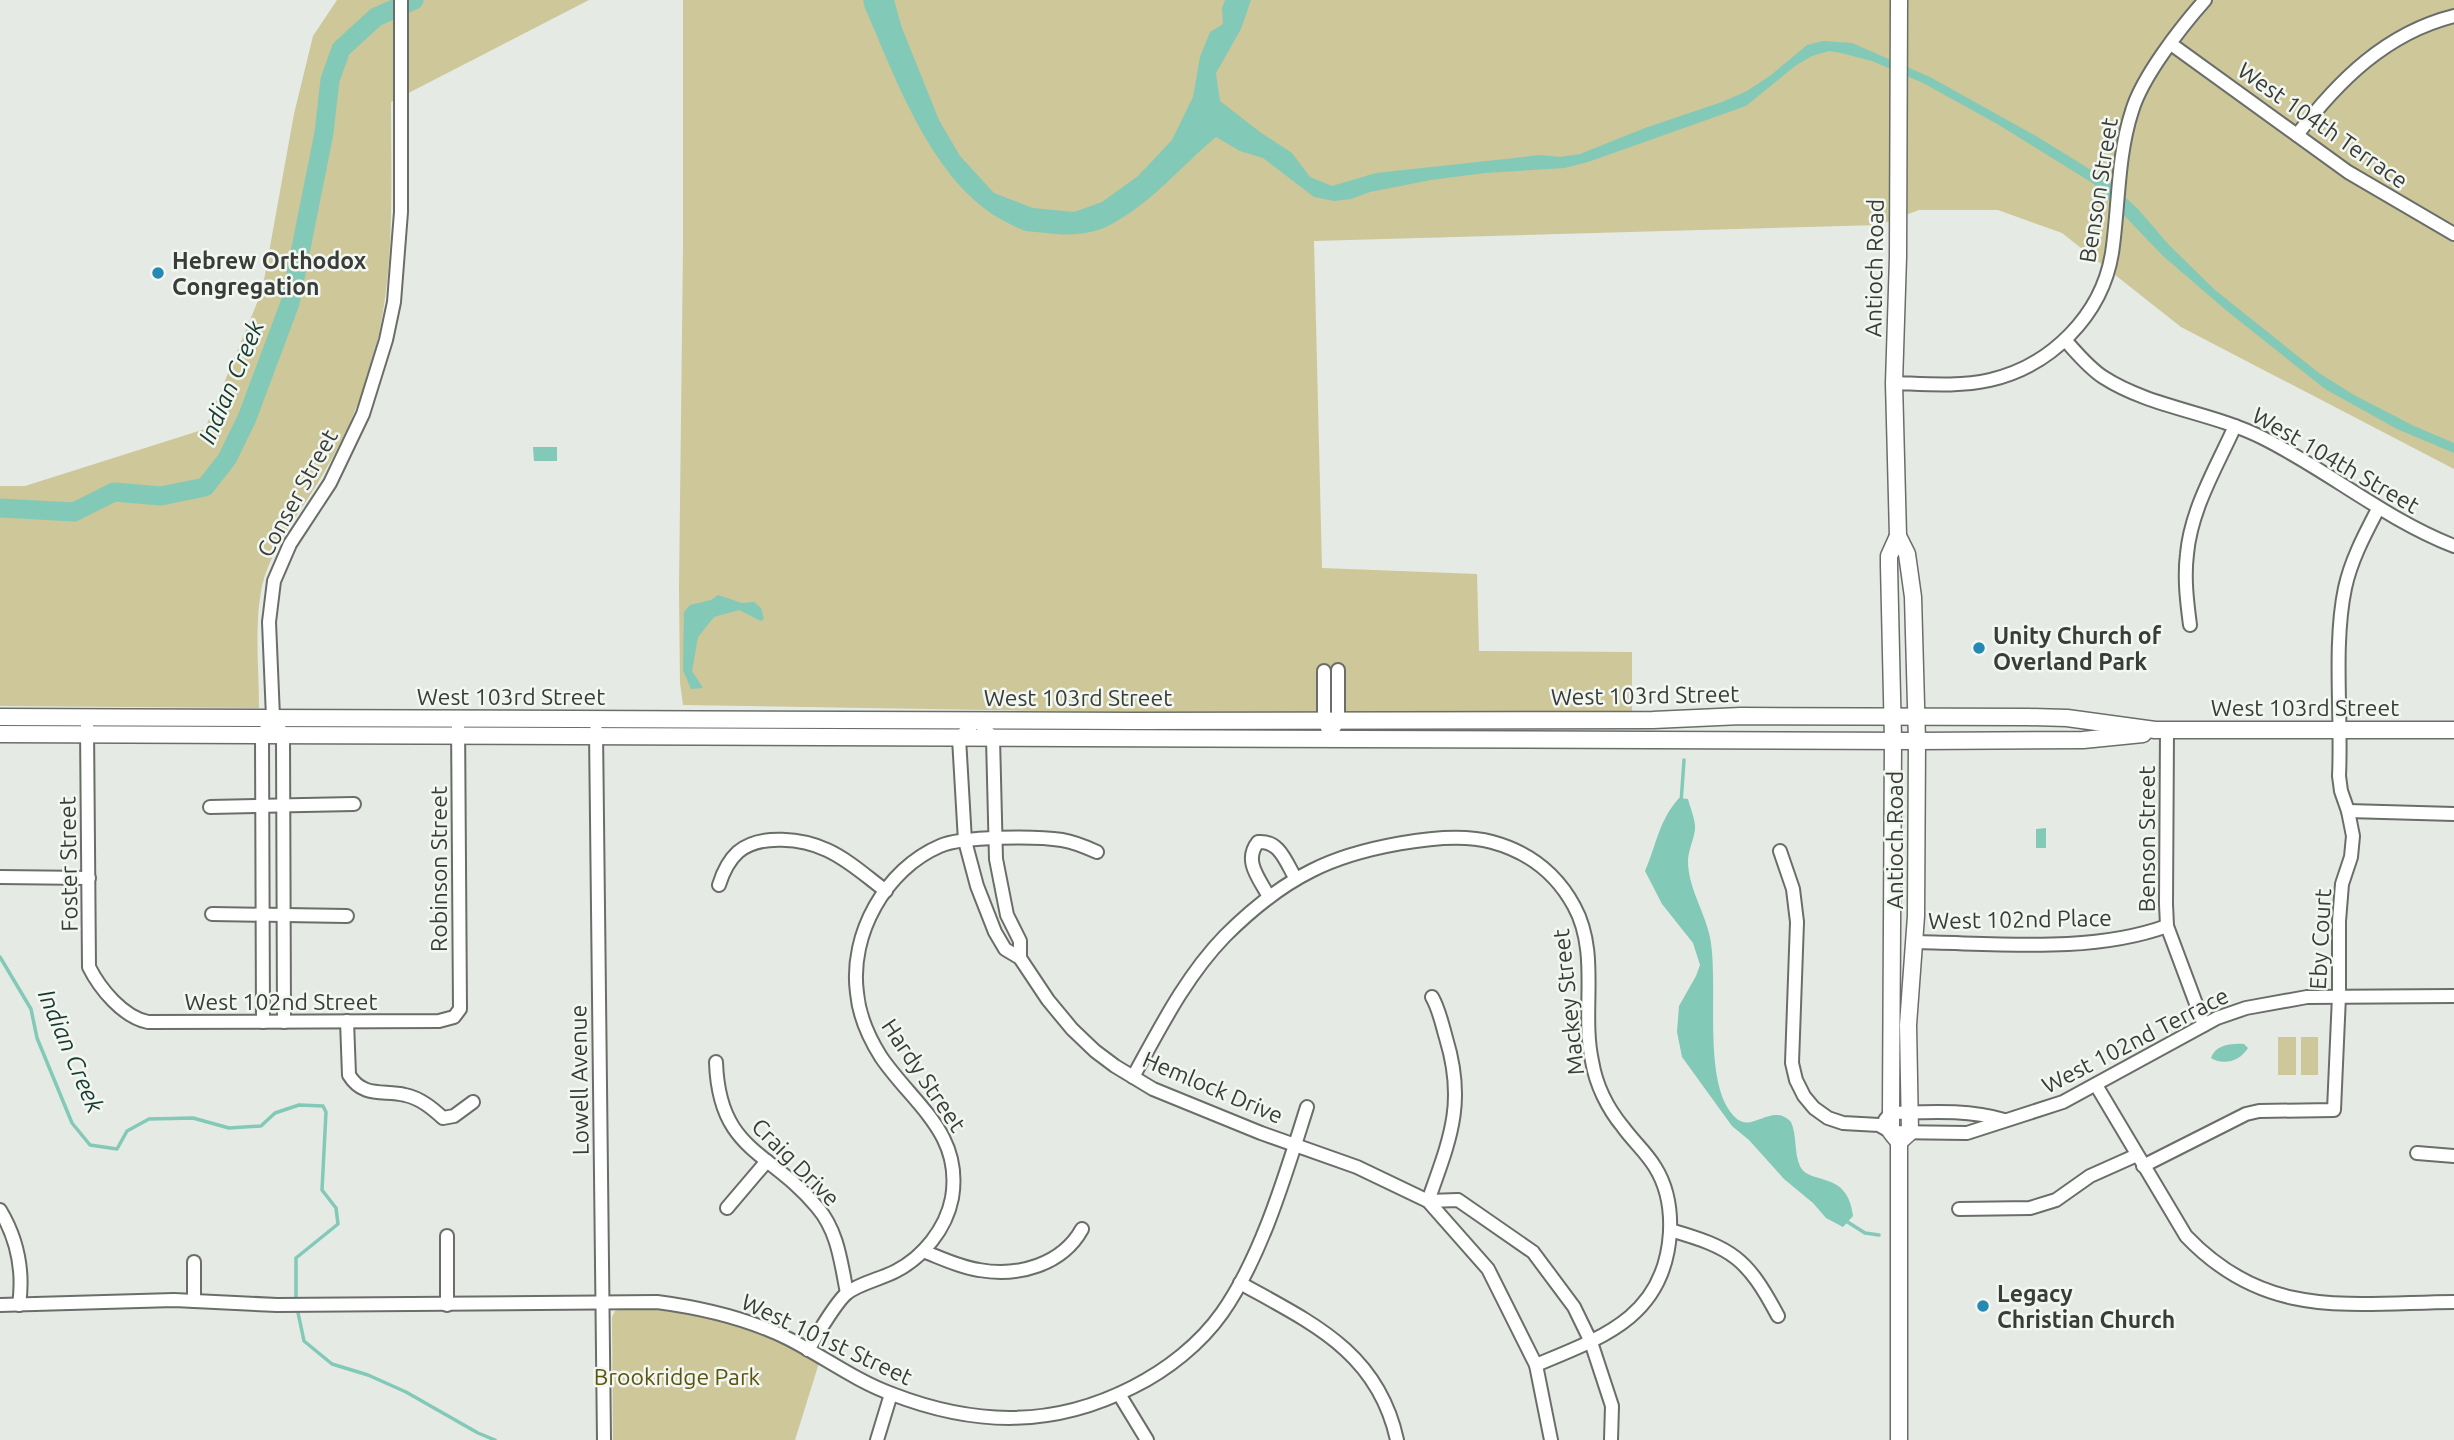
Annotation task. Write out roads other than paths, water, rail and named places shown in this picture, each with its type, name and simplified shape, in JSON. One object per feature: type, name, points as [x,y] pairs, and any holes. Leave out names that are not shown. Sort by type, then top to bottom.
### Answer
[{"type":"main road","name":"Antioch Road","points":[[1894,1129],[1909,1113],[1908,1025],[1916,916],[1917,741],[1913,597],[1907,554],[1898,536],[1894,383],[1898,257],[1899,0]]},
{"type":"main road","name":"Antioch Road","points":[[1898,536],[1889,556],[1889,565],[1899,1440]]},
{"type":"main road","name":"West 103rd Street","points":[[0,717],[1653,720],[1741,716],[1892,716],[2029,717],[2161,730],[2454,730]]},
{"type":"main road","points":[[2091,722],[2098,731],[2110,738]]},
{"type":"main road","name":"West 103rd Street","points":[[0,734],[1917,741],[2110,738],[2161,730]]},
{"type":"street","name":"Conser Street","points":[[283,735],[273,718],[269,622],[274,580],[290,544],[330,483],[347,449],[367,402],[389,328],[400,249],[401,0]]},
{"type":"street","name":"Benson Street","points":[[2065,340],[2093,306],[2104,283],[2112,256],[2122,148],[2132,108],[2141,89],[2171,44],[2205,0]]},
{"type":"street","points":[[2297,135],[2323,102],[2366,60],[2418,28],[2454,16]]},
{"type":"street","name":"West 104th Terrace","points":[[2171,44],[2388,197],[2454,234]]},
{"type":"street","points":[[1894,383],[1965,383],[1989,380],[2031,365],[2065,340]]},
{"type":"street","name":"West 104th Street","points":[[2065,340],[2087,363],[2116,384],[2140,396],[2235,426],[2263,438],[2378,509],[2454,546]]},
{"type":"street","points":[[2190,625],[2185,583],[2193,524],[2235,426]]},
{"type":"street","name":"Eby Court","points":[[2140,1161],[2246,1114],[2259,1111],[2334,1110],[2339,921],[2342,884],[2351,857],[2353,836],[2339,776],[2340,635],[2346,588],[2361,540],[2378,509]]},
{"type":"street","points":[[1331,738],[1338,670]]},
{"type":"street","points":[[1324,671],[1331,720]]},
{"type":"street","name":"Foster Street","points":[[87,718],[89,967],[96,982],[115,1001]]},
{"type":"street","points":[[263,1022],[262,736],[273,718]]},
{"type":"street","name":"Robinson Street","points":[[454,1017],[460,1009],[458,719]]},
{"type":"street","name":"Lowell Avenue","points":[[596,719],[604,1440]]},
{"type":"street","points":[[959,738],[976,720],[993,738]]},
{"type":"street","name":"Benson Street","points":[[2161,730],[2168,926],[2204,1025]]},
{"type":"street","points":[[283,735],[284,1022]]},
{"type":"street","name":"Hemlock Drive","points":[[959,738],[965,841],[977,886],[995,932],[1005,949],[1020,958],[1048,1000],[1072,1029],[1095,1051],[1133,1077],[1177,1100],[1357,1167],[1428,1201],[1488,1269],[1536,1365],[1551,1440]]},
{"type":"street","name":"Hemlock Drive","points":[[993,738],[994,838],[1000,888],[1007,915],[1020,942],[1020,958]]},
{"type":"street","points":[[210,807],[282,808],[354,804]]},
{"type":"street","points":[[2348,811],[2454,814]]},
{"type":"street","points":[[994,838],[1061,839],[1097,852]]},
{"type":"street","name":"Hardy Street","points":[[847,1293],[896,1271],[923,1251],[941,1229],[948,1212],[953,1169],[945,1137],[881,1056],[869,1035],[856,992],[859,943],[868,920],[886,891],[904,870],[941,845],[994,838]]},
{"type":"street","name":"Mackey Street","points":[[1296,879],[1340,858],[1365,850],[1452,839],[1491,842],[1531,858],[1546,868],[1576,908],[1587,949],[1591,1061],[1598,1084],[1610,1108],[1623,1128],[1644,1151],[1660,1177],[1670,1216],[1670,1230],[1668,1252],[1661,1275],[1645,1303],[1616,1329],[1536,1365]]},
{"type":"street","points":[[719,885],[727,864],[740,850],[770,841],[789,841],[809,843],[825,849],[886,891]]},
{"type":"street","points":[[1133,1077],[1173,1007],[1207,957],[1226,935],[1269,897],[1296,879],[1277,846],[1268,841],[1258,842],[1251,850],[1250,860],[1269,897]]},
{"type":"street","name":"West 102nd Terrace","points":[[1780,851],[1796,905],[1792,1063],[1796,1080],[1814,1108],[1828,1118],[1843,1123],[1967,1133],[2063,1102],[2204,1025],[2246,1007],[2307,996],[2454,996]]},
{"type":"street","points":[[0,877],[89,877]]},
{"type":"street","points":[[212,915],[283,913],[347,916]]},
{"type":"street","name":"West 102nd Place","points":[[1914,942],[2037,944],[2123,939],[2168,926]]},
{"type":"street","points":[[1428,1201],[1450,1140],[1456,1110],[1454,1062],[1432,996]]},
{"type":"street","name":"West 102nd Street","points":[[115,1001],[136,1020],[148,1022],[439,1021],[454,1017]]},
{"type":"street","points":[[347,1021],[349,1075],[361,1089],[379,1094],[408,1095],[430,1106],[443,1118],[454,1116],[473,1102]]},
{"type":"street","name":"Craig Drive","points":[[716,1062],[720,1095],[730,1123],[744,1142],[817,1206],[828,1223],[839,1253],[847,1293]]},
{"type":"street","points":[[2096,1085],[2186,1236],[2216,1265],[2251,1286],[2297,1300],[2326,1303],[2454,1302]]},
{"type":"street","name":"West 101st Street","points":[[0,1305],[194,1301],[277,1305],[657,1302],[733,1316],[768,1329],[891,1394],[934,1409],[995,1418],[1054,1415],[1083,1408],[1152,1378],[1195,1344],[1220,1316],[1255,1253],[1307,1107]]},
{"type":"street","name":"West 102nd Terrace","points":[[1909,1113],[1984,1114],[2004,1120]]},
{"type":"street","points":[[2417,1153],[2454,1156]]},
{"type":"street","points":[[727,1208],[767,1161]]},
{"type":"street","points":[[1959,1209],[2030,1208],[2056,1200],[2090,1176],[2140,1161]]},
{"type":"street","name":"Hemlock Drive","points":[[1428,1201],[1458,1200],[1534,1252],[1574,1307],[1591,1342],[1612,1406],[1611,1440]]},
{"type":"street","points":[[0,1210],[17,1248],[22,1285],[19,1305]]},
{"type":"street","points":[[923,1251],[980,1270],[1020,1270],[1036,1267],[1055,1258],[1075,1241],[1082,1229]]},
{"type":"street","points":[[1670,1230],[1703,1240],[1735,1257],[1752,1272],[1778,1316]]},
{"type":"street","points":[[447,1236],[447,1305]]},
{"type":"street","points":[[194,1262],[194,1301]]},
{"type":"street","points":[[1240,1283],[1316,1325],[1354,1356],[1371,1378],[1385,1404],[1397,1440]]},
{"type":"street","points":[[808,1350],[847,1293]]},
{"type":"street","points":[[877,1440],[891,1394]]},
{"type":"street","points":[[1119,1394],[1147,1440]]},
{"type":"waterway","name":"Indian Creek","points":[[0,508],[74,512],[114,492],[161,496],[205,487],[227,459],[247,418],[290,303],[324,133],[330,80],[341,49],[376,17],[414,0]]},
{"type":"waterway","points":[[1681,803],[1684,760]]},
{"type":"waterway","name":"Indian Creek","points":[[0,957],[31,1009],[37,1038],[72,1123],[90,1145],[117,1149],[127,1131],[149,1119],[193,1118],[229,1128],[261,1126],[275,1113],[299,1105],[323,1106],[326,1112],[322,1190],[336,1208],[338,1224],[296,1258],[296,1301]]},
{"type":"waterway","points":[[1846,1221],[1865,1233],[1879,1235]]},
{"type":"waterway","name":"Indian Creek","points":[[297,1308],[304,1341],[332,1364],[368,1375],[406,1392],[495,1440]]},
{"type":"place","name":"Hebrew Orthodox Congregation","points":[[158,273]]},
{"type":"place","name":"Unity Church of Overland Park","points":[[1979,648]]},
{"type":"place","name":"Legacy Christian Church","points":[[1983,1306]]},
{"type":"park label","name":"Brookridge Park","points":[[677,1376]]}]
